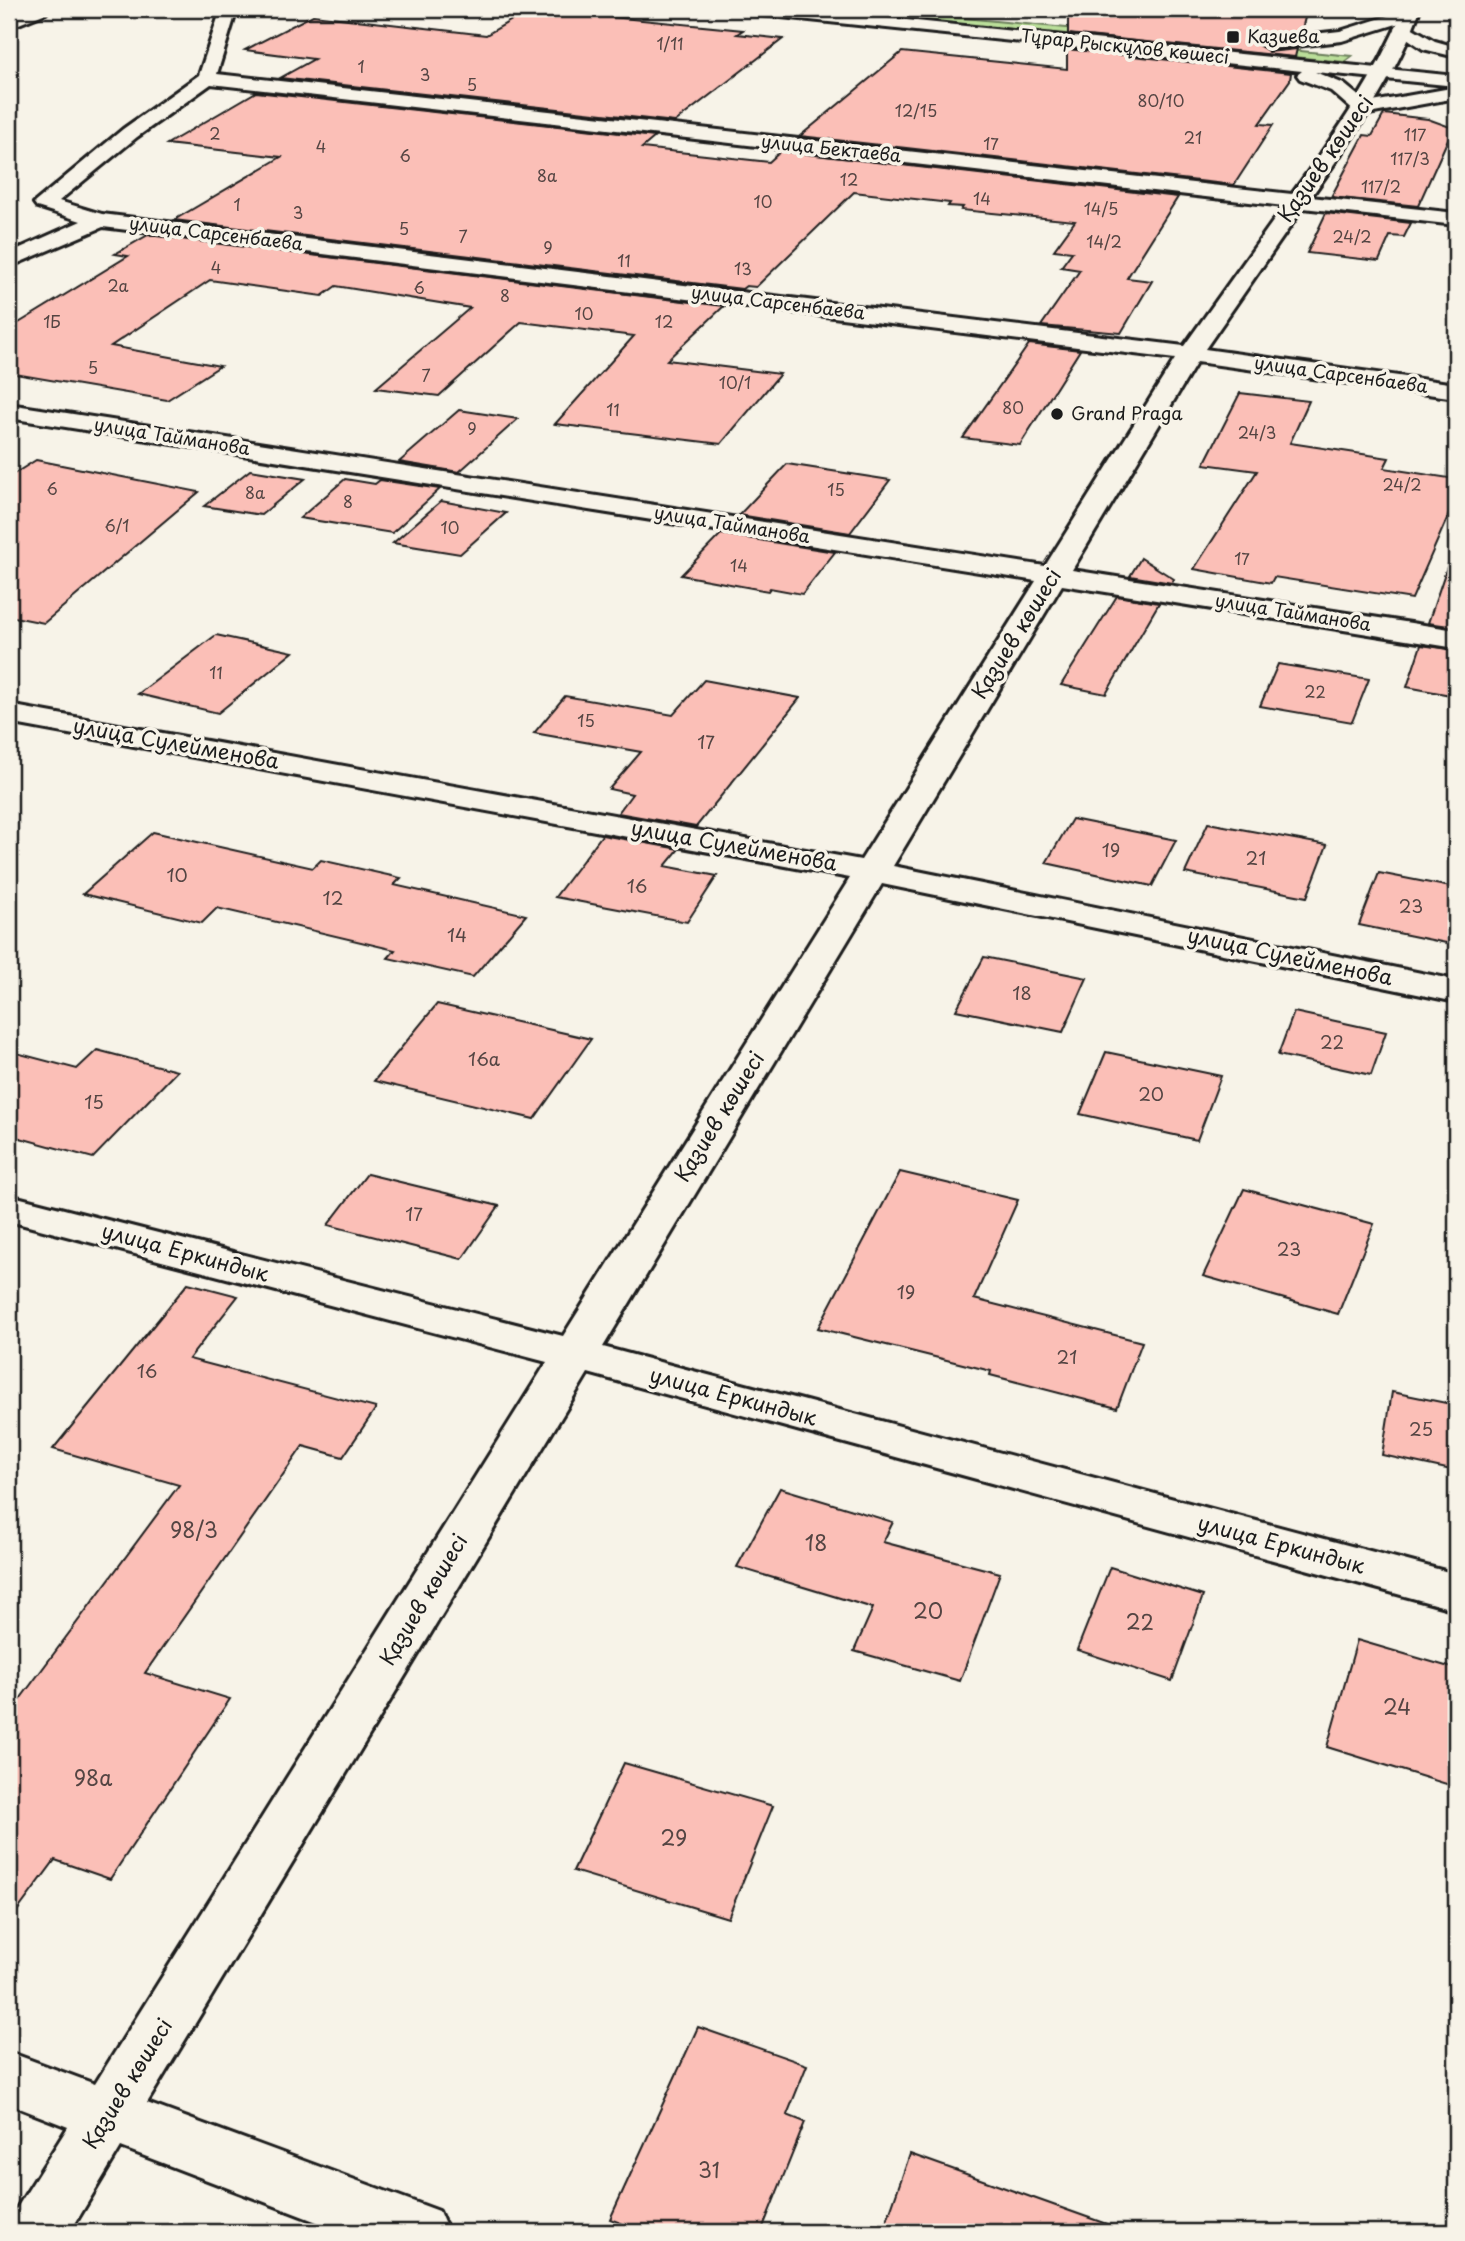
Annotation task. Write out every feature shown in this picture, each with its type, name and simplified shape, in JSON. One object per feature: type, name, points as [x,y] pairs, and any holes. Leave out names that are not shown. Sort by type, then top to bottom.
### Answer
[{"type":"street","points":[[9,23],[40,9]]},
{"type":"street","points":[[207,78],[229,9]]},
{"type":"street","name":"Тұрар Рыскұлов көшесі","points":[[752,9],[1237,59],[1394,45]]},
{"type":"street","name":"Тұрар Рыскұлов көшесі","points":[[912,9],[1225,40]]},
{"type":"street","name":"Тұрар Рыскұлов көшесі","points":[[1456,62],[1394,45],[1342,36],[1259,43],[1394,45],[1456,81]]},
{"type":"street","points":[[1394,45],[1429,45],[1456,52]]},
{"type":"street","name":"Қазиев көшесі","points":[[36,2232],[1190,354],[1363,109],[1394,45]]},
{"type":"street","points":[[1237,59],[1323,80],[1349,93],[1363,109],[1456,93]]},
{"type":"street","name":"улица Бектаева","points":[[207,78],[1456,219]]},
{"type":"street","name":"улица Сарсенбаева","points":[[207,78],[130,133],[44,202],[100,220],[1190,354],[1456,391]]},
{"type":"street","points":[[9,261],[100,220]]},
{"type":"street","name":"улица Тайманова","points":[[9,411],[1456,639]]},
{"type":"street","name":"улица Сулейменова","points":[[9,714],[872,872],[1456,991]]},
{"type":"street","name":"улица Еркиндык","points":[[9,1208],[574,1354],[1456,1592]]},
{"type":"street","points":[[9,2078],[418,2232]]},
{"type":"green space","points":[[805,9],[872,9],[1352,56],[1344,62]]},
{"type":"building","points":[[531,9],[743,30],[737,34],[783,39],[675,122],[280,78],[314,59],[245,50],[313,15],[486,35]]},
{"type":"building","points":[[1068,9],[1307,10],[1301,33],[1269,36],[1258,43],[1269,52],[1297,49],[1295,57],[1068,34]]},
{"type":"building","points":[[1067,49],[1291,73],[1290,80],[1259,124],[1273,125],[1234,185],[800,136],[902,52],[1067,69]]},
{"type":"building","points":[[256,92],[655,137],[642,148],[769,162],[781,151],[1178,197],[1127,278],[1152,281],[1121,333],[1041,326],[1080,270],[1061,267],[1072,252],[1054,250],[1075,221],[961,210],[963,207],[948,206],[950,203],[854,192],[756,287],[746,286],[742,289],[174,220],[281,157],[167,144]]},
{"type":"building","points":[[1384,114],[1428,119],[1453,128],[1418,206],[1331,197],[1364,135],[1372,136]]},
{"type":"building","points":[[1326,213],[1411,223],[1404,237],[1390,236],[1379,261],[1307,253]]},
{"type":"building","points":[[148,235],[724,306],[667,360],[780,374],[721,444],[555,424],[634,336],[521,322],[439,396],[376,388],[470,308],[336,286],[322,296],[210,280],[111,346],[220,366],[167,400],[9,373],[9,329],[128,256],[115,254]]},
{"type":"building","points":[[1029,344],[1080,350],[1020,445],[963,438]]},
{"type":"building","points":[[1240,393],[1309,401],[1290,443],[1389,458],[1384,468],[1456,479],[1456,498],[1412,599],[1274,577],[1271,583],[1194,569],[1257,471],[1204,464]]},
{"type":"building","points":[[459,410],[518,419],[459,472],[399,462]]},
{"type":"building","points":[[36,460],[199,492],[44,623],[9,616],[9,477]]},
{"type":"building","points":[[787,464],[890,480],[850,533],[739,515]]},
{"type":"building","points":[[250,470],[305,479],[261,515],[204,506]]},
{"type":"building","points":[[345,479],[375,484],[380,480],[440,489],[392,533],[300,518]]},
{"type":"building","points":[[441,501],[506,513],[460,554],[393,543]]},
{"type":"building","points":[[721,534],[835,552],[802,594],[770,588],[768,591],[681,575]]},
{"type":"building","points":[[1141,558],[1174,579],[1172,583],[1130,576]]},
{"type":"building","points":[[1448,564],[1456,566],[1456,627],[1428,623]]},
{"type":"building","points":[[1117,596],[1159,603],[1106,694],[1061,685]]},
{"type":"building","points":[[216,635],[293,652],[218,713],[138,694]]},
{"type":"building","points":[[1421,645],[1456,650],[1456,696],[1407,687]]},
{"type":"building","points":[[1278,664],[1369,679],[1352,722],[1260,706]]},
{"type":"building","points":[[704,680],[800,698],[696,827],[618,813],[632,794],[609,789],[641,752],[534,733],[565,696],[673,715]]},
{"type":"building","points":[[1072,819],[1176,840],[1152,886],[1046,863]]},
{"type":"building","points":[[1208,823],[1327,845],[1307,897],[1185,873]]},
{"type":"building","points":[[153,832],[313,868],[321,860],[401,878],[394,885],[526,915],[473,977],[388,958],[395,950],[217,908],[202,923],[83,894]]},
{"type":"building","points":[[602,835],[679,849],[665,866],[717,876],[687,922],[555,897]]},
{"type":"building","points":[[1379,873],[1456,888],[1456,945],[1359,925]]},
{"type":"building","points":[[984,957],[1087,978],[1063,1032],[956,1010]]},
{"type":"building","points":[[437,1004],[591,1039],[534,1119],[374,1081]]},
{"type":"building","points":[[1294,1012],[1386,1032],[1371,1075],[1278,1055]]},
{"type":"building","points":[[97,1050],[177,1071],[93,1158],[9,1135],[9,1051],[77,1069]]},
{"type":"building","points":[[1106,1052],[1221,1076],[1197,1140],[1080,1114]]},
{"type":"building","points":[[900,1172],[1018,1200],[974,1299],[1142,1342],[1117,1408],[990,1375],[991,1371],[818,1328]]},
{"type":"building","points":[[367,1174],[499,1206],[462,1259],[328,1225]]},
{"type":"building","points":[[1244,1189],[1374,1224],[1338,1314],[1203,1276]]},
{"type":"building","points":[[188,1283],[238,1296],[189,1359],[376,1408],[343,1457],[303,1446],[145,1673],[230,1699],[110,1879],[55,1860],[9,1922],[9,1714],[179,1485],[53,1449]]},
{"type":"building","points":[[1392,1392],[1456,1405],[1456,1471],[1382,1455]]},
{"type":"building","points":[[780,1488],[893,1522],[883,1542],[1000,1573],[960,1681],[854,1651],[873,1608],[737,1567]]},
{"type":"building","points":[[1110,1567],[1203,1596],[1172,1681],[1077,1650]]},
{"type":"building","points":[[1357,1640],[1456,1669],[1456,1787],[1327,1747]]},
{"type":"building","points":[[624,1763],[773,1806],[728,1918],[573,1871]]},
{"type":"building","points":[[698,2027],[807,2065],[787,2115],[805,2122],[761,2232],[644,2232],[610,2219]]},
{"type":"building","points":[[910,2154],[1112,2226],[1111,2232],[883,2232]]},
{"type":"place","name":"Казиева","points":[[1233,37]]},
{"type":"place","name":"Grand Praga","points":[[1057,414]]}]
